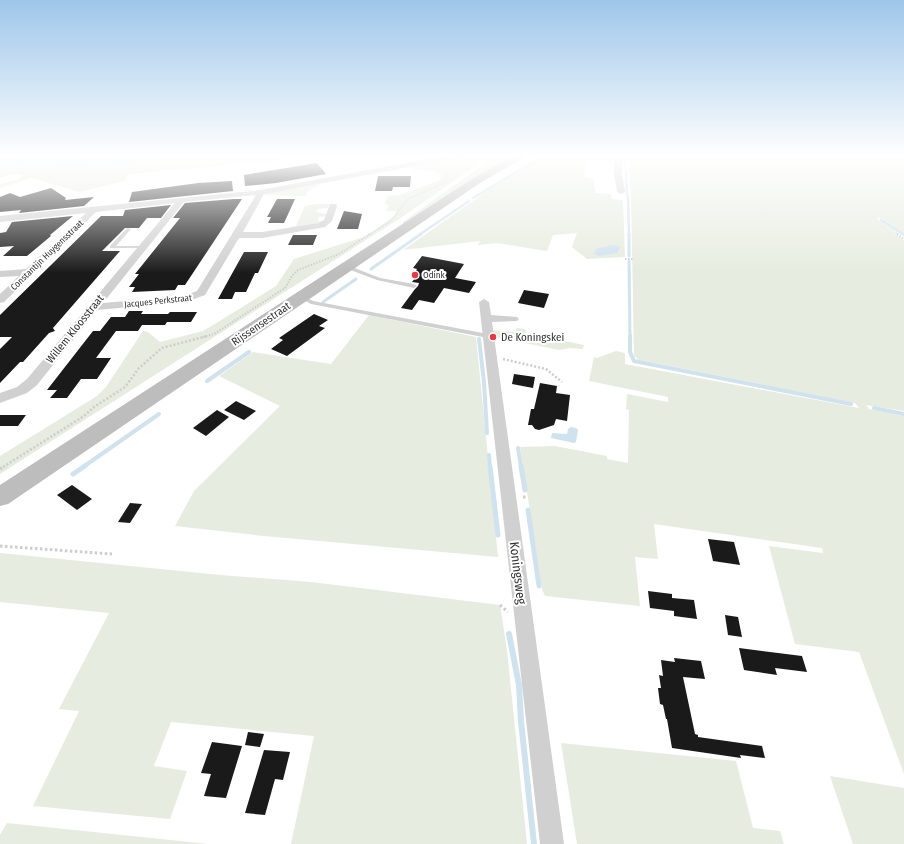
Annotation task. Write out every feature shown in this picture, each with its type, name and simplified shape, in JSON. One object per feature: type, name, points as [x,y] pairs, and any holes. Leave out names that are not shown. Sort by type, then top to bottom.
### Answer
[{"type":"main road","name":"Rijssensestraat","points":[[0,498],[458,194]]},
{"type":"street","points":[[0,219],[236,194]]},
{"type":"street","name":"Jacques Perkstraat","points":[[93,307],[186,299],[198,296],[204,291],[260,194]]},
{"type":"street","name":"Willem Kloosstraat","points":[[0,398],[22,390],[32,382],[180,200]]},
{"type":"street","name":"Constantijn Huygensstraat","points":[[0,300],[90,214],[93,209]]},
{"type":"street","points":[[237,235],[262,235],[316,227],[327,222],[329,209]]},
{"type":"street","points":[[0,274],[29,272]]},
{"type":"street","name":"Koningsweg","points":[[513,319],[485,310],[552,844]]},
{"type":"lane","points":[[128,229],[112,247],[142,247]]},
{"type":"lane","points":[[347,267],[379,279],[414,286]]},
{"type":"lane","points":[[302,297],[311,302],[488,336]]},
{"type":"path","points":[[0,469],[84,416],[94,407],[120,390],[126,385],[139,368],[162,348],[214,334],[286,288],[292,276],[298,270],[339,254],[390,221],[408,199],[417,194]]},
{"type":"path","points":[[873,217],[904,239]]},
{"type":"path","points":[[624,258],[633,259]]},
{"type":"path","points":[[491,358],[546,369],[562,382]]},
{"type":"path","points":[[0,546],[112,554]]},
{"type":"shaded area","points":[[265,194],[307,194],[306,196],[264,195]]},
{"type":"shaded area","points":[[435,194],[402,217],[0,474],[0,456],[97,396],[106,387],[143,331],[148,332],[160,342],[203,331],[276,286],[294,259],[367,236],[394,216],[397,211],[386,211],[389,205],[385,204],[388,196]]},
{"type":"shaded area","points":[[441,194],[453,194],[403,226],[403,222]]},
{"type":"shaded area","points":[[482,194],[611,194],[612,199],[623,200],[625,257],[587,259],[572,247],[577,233],[553,235],[547,251],[497,243],[478,245],[480,241],[403,250]]},
{"type":"shaded area","points":[[631,194],[904,194],[904,234],[882,219],[872,217],[904,240],[904,411],[866,405],[869,409],[904,416],[904,774],[859,652],[795,644],[769,546],[823,553],[822,548],[654,524],[658,559],[635,557],[640,606],[545,596],[542,589],[520,447],[555,446],[607,456],[607,459],[628,463],[629,410],[626,409],[627,394],[668,402],[668,397],[589,381],[594,357],[597,358],[616,351],[625,353],[625,364],[859,408],[855,403],[639,360],[634,356]]},
{"type":"shaded area","points":[[330,204],[327,208],[318,209],[316,212],[326,214],[326,216],[319,217],[318,221],[324,221],[323,223],[290,229],[290,227],[296,226],[305,206]]},
{"type":"shaded area","points":[[369,315],[476,337],[498,557],[264,536],[175,526],[194,491],[280,406],[219,376],[253,352],[331,364]]},
{"type":"shaded area","points":[[517,328],[525,329],[526,333],[584,345],[583,349],[570,348],[559,350],[491,336],[490,330],[515,332]]},
{"type":"shaded area","points":[[0,553],[220,575],[311,582],[500,605],[507,650],[527,844],[291,844],[314,736],[171,722],[154,766],[187,771],[170,819],[33,806],[79,711],[59,709],[109,613],[0,602]]},
{"type":"shaded area","points":[[561,743],[736,761],[753,828],[780,831],[784,844],[577,844]]},
{"type":"shaded area","points":[[830,776],[904,788],[904,844],[853,844]]},
{"type":"shaded area","points":[[7,823],[209,844],[0,844],[0,835]]},
{"type":"water","points":[[613,245],[619,246],[620,248],[617,253],[599,256],[594,254],[596,249]]},
{"type":"water","points":[[571,427],[578,430],[576,442],[574,443],[551,438],[552,433],[567,434],[568,429]]},
{"type":"building","points":[[7,194],[13,194],[20,197],[29,194],[61,194],[66,198],[65,200],[94,197],[84,206],[19,213],[21,210],[0,212],[0,197]]},
{"type":"building","points":[[131,194],[201,194],[129,202]]},
{"type":"building","points":[[242,199],[185,285],[178,285],[175,290],[132,292],[135,287],[129,287],[139,274],[135,274],[180,218],[173,218],[185,203]]},
{"type":"building","points":[[277,199],[295,199],[284,223],[268,223],[271,217],[267,217]]},
{"type":"building","points":[[171,205],[161,218],[147,218],[139,228],[125,228],[102,251],[120,251],[53,328],[55,331],[49,333],[23,362],[20,362],[0,383],[0,349],[12,337],[0,337],[0,315],[101,216],[123,216],[125,210]]},
{"type":"building","points":[[344,211],[362,214],[358,229],[337,229]]},
{"type":"building","points":[[73,216],[27,256],[3,256],[14,246],[0,247],[0,233],[6,232],[12,222]]},
{"type":"building","points":[[293,235],[317,235],[313,245],[288,245]]},
{"type":"building","points":[[244,252],[268,252],[258,273],[255,273],[246,292],[235,292],[232,299],[218,299]]},
{"type":"building","points":[[422,256],[464,264],[455,278],[476,282],[469,293],[444,288],[434,303],[419,300],[412,310],[401,308],[418,286],[419,283],[412,282],[416,277],[412,276],[417,269],[413,268]]},
{"type":"building","points":[[524,290],[549,294],[544,308],[518,303]]},
{"type":"building","points":[[129,311],[143,311],[141,314],[197,312],[191,322],[167,322],[165,325],[142,325],[138,331],[116,331],[96,358],[111,358],[97,379],[81,379],[67,398],[50,398],[57,390],[47,390],[93,331],[100,331],[111,317],[125,317]]},
{"type":"building","points":[[314,314],[328,320],[319,326],[325,328],[287,356],[271,349],[283,340],[279,338]]},
{"type":"building","points":[[514,374],[535,377],[533,388],[512,384]]},
{"type":"building","points":[[540,383],[557,386],[556,393],[570,395],[567,421],[556,419],[554,425],[539,430],[535,429],[532,425],[528,425],[531,409],[534,409]]},
{"type":"building","points":[[236,401],[256,411],[244,420],[224,410]]},
{"type":"building","points":[[217,410],[229,417],[206,436],[193,428]]},
{"type":"building","points":[[0,415],[26,415],[18,426],[0,426]]},
{"type":"building","points":[[72,485],[92,499],[77,510],[57,495]]},
{"type":"building","points":[[130,503],[142,504],[130,523],[118,522]]},
{"type":"building","points":[[708,539],[734,542],[740,565],[713,561]]},
{"type":"building","points":[[648,591],[672,594],[672,598],[694,600],[697,619],[674,616],[674,611],[650,608]]},
{"type":"building","points":[[725,615],[738,617],[742,637],[728,635]]},
{"type":"building","points":[[739,648],[802,656],[807,672],[775,668],[777,675],[744,670]]},
{"type":"building","points":[[674,658],[701,661],[705,679],[683,677],[695,734],[698,735],[698,737],[762,746],[765,758],[740,755],[741,758],[672,748],[667,719],[663,705],[660,704],[658,688],[661,688],[659,675],[663,676],[661,660],[675,662]]},
{"type":"building","points":[[248,732],[264,734],[260,747],[245,745]]},
{"type":"building","points":[[212,742],[242,746],[226,798],[204,796],[211,774],[201,773]]},
{"type":"building","points":[[264,750],[290,752],[283,780],[275,779],[265,815],[245,813]]},
{"type":"waterway","points":[[473,198],[479,194]]},
{"type":"waterway","points":[[628,197],[629,235]]},
{"type":"waterway","points":[[419,235],[469,201]]},
{"type":"waterway","points":[[881,220],[904,235]]},
{"type":"waterway","points":[[371,269],[421,234]]},
{"type":"waterway","points":[[629,235],[629,256]]},
{"type":"waterway","points":[[629,261],[630,337]]},
{"type":"waterway","points":[[323,302],[356,279]]},
{"type":"waterway","points":[[630,337],[630,352],[634,361],[851,404]]},
{"type":"waterway","points":[[479,339],[484,382],[487,433]]},
{"type":"waterway","points":[[207,381],[249,352]]},
{"type":"waterway","points":[[874,408],[904,414]]},
{"type":"waterway","points":[[83,467],[159,414]]},
{"type":"waterway","points":[[518,448],[521,467]]},
{"type":"waterway","points":[[489,455],[490,467]]},
{"type":"waterway","points":[[73,474],[85,466]]},
{"type":"waterway","points":[[490,466],[498,535]]},
{"type":"waterway","points":[[521,466],[525,490]]},
{"type":"waterway","points":[[528,510],[539,586]]},
{"type":"waterway","points":[[509,634],[519,685],[521,721],[534,844]]},
{"type":"place","name":"Odink","points":[[415,275]]},
{"type":"place","name":"De Koningskei","points":[[493,337]]}]
